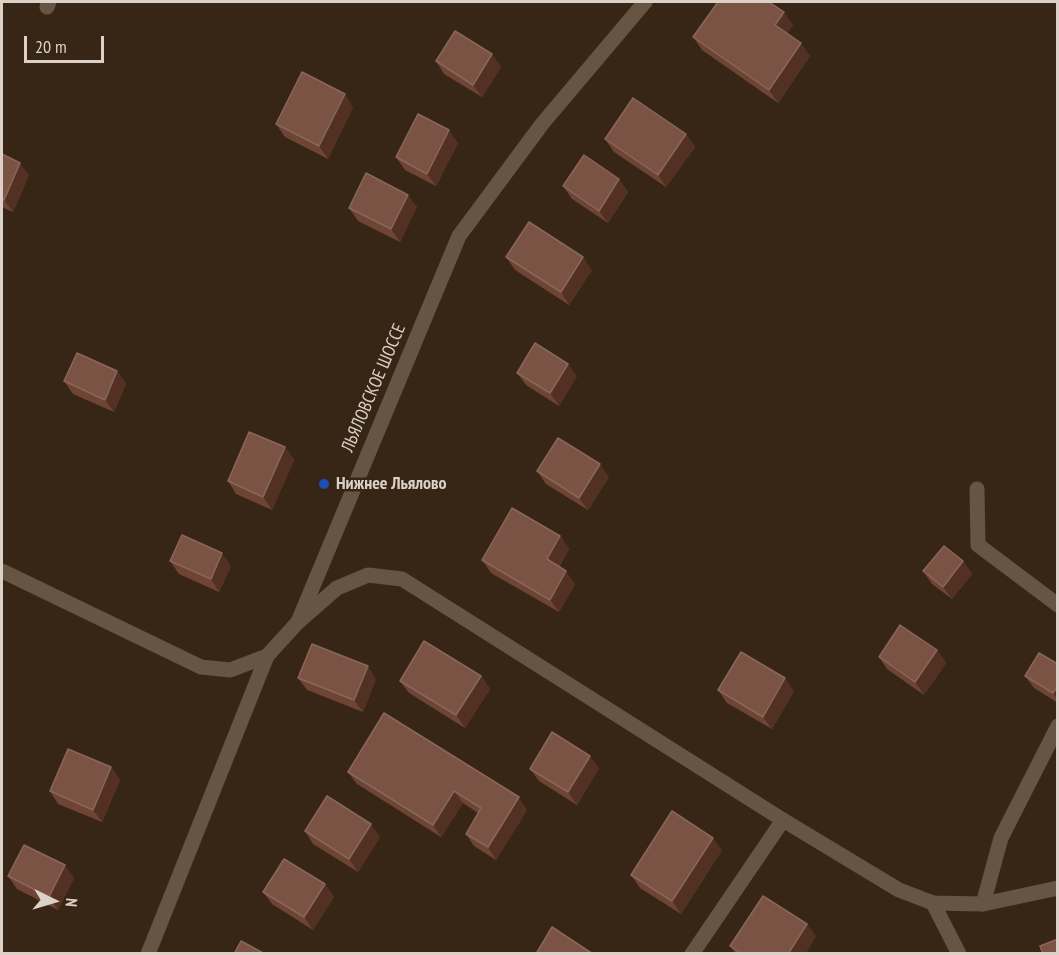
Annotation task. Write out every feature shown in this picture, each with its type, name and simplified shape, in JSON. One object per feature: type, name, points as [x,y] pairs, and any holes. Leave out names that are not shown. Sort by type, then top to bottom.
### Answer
[{"type":"street","name":"ЛЬЯЛОВСКОЕ ШОССЕ","points":[[2,571],[201,667],[230,670],[267,656],[298,622],[459,236],[542,124],[645,2]]},
{"type":"street","points":[[977,489],[978,545],[1058,605]]},
{"type":"street","points":[[298,622],[337,588],[368,575],[402,579],[783,820],[899,890],[933,903],[983,904],[1058,888]]},
{"type":"street","points":[[148,954],[267,656]]},
{"type":"street","points":[[983,904],[1001,838],[1058,726]]},
{"type":"street","points":[[692,954],[783,820]]},
{"type":"street","points":[[933,903],[959,954]]},
{"type":"building","points":[[718,2],[769,2],[784,12],[775,25],[801,43],[769,90],[693,37]]},
{"type":"building","points":[[455,31],[492,54],[473,85],[436,61]]},
{"type":"building","points":[[302,72],[345,94],[319,146],[276,124]]},
{"type":"building","points":[[633,98],[686,134],[658,175],[605,139]]},
{"type":"building","points":[[418,114],[449,130],[427,174],[396,157]]},
{"type":"building","points":[[2,154],[20,163],[4,200],[2,198]]},
{"type":"building","points":[[584,155],[619,179],[599,211],[563,186]]},
{"type":"building","points":[[366,173],[408,195],[391,229],[349,208]]},
{"type":"building","points":[[529,222],[583,257],[561,292],[506,257]]},
{"type":"building","points":[[535,343],[568,364],[550,393],[517,373]]},
{"type":"building","points":[[77,353],[117,371],[105,400],[64,381]]},
{"type":"building","points":[[249,432],[285,447],[263,497],[228,481]]},
{"type":"building","points":[[558,438],[600,464],[579,498],[537,471]]},
{"type":"building","points":[[512,508],[560,536],[547,559],[566,571],[550,600],[482,560]]},
{"type":"building","points":[[182,535],[222,553],[211,579],[170,561]]},
{"type":"building","points":[[944,546],[963,561],[943,587],[923,571]]},
{"type":"building","points":[[900,625],[937,650],[915,682],[879,657]]},
{"type":"building","points":[[424,641],[481,676],[456,715],[400,681]]},
{"type":"building","points":[[312,644],[368,666],[354,700],[298,678]]},
{"type":"building","points":[[741,652],[785,678],[763,717],[718,690]]},
{"type":"building","points":[[1039,653],[1058,664],[1058,686],[1053,693],[1025,676]]},
{"type":"building","points":[[384,713],[519,797],[488,847],[466,834],[481,808],[454,791],[433,825],[348,772]]},
{"type":"building","points":[[552,732],[590,756],[568,792],[530,769]]},
{"type":"building","points":[[68,749],[111,767],[93,810],[50,791]]},
{"type":"building","points":[[327,796],[371,824],[349,859],[305,831]]},
{"type":"building","points":[[672,811],[713,838],[672,901],[631,875]]},
{"type":"building","points":[[24,845],[65,865],[49,897],[8,876]]},
{"type":"building","points":[[284,859],[325,884],[304,917],[263,892]]},
{"type":"building","points":[[763,896],[807,924],[788,954],[742,954],[730,946]]},
{"type":"building","points":[[552,927],[593,954],[536,954]]},
{"type":"building","points":[[1058,939],[1058,954],[1043,954],[1040,946]]},
{"type":"building","points":[[241,941],[265,954],[234,954]]},
{"type":"place","name":"Нижнее Льялово","points":[[324,484]]}]
